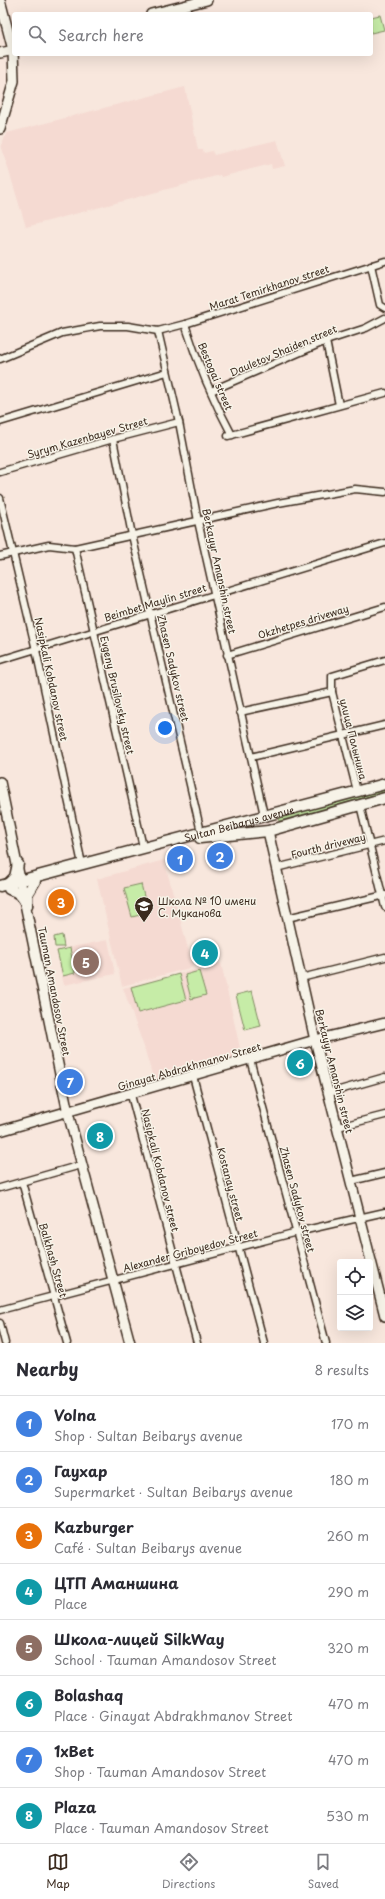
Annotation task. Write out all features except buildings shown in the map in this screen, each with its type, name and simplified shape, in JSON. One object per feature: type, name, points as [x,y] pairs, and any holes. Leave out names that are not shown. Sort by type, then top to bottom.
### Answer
[{"type":"main road","name":"Sultan Beibarys avenue","points":[[4,888],[143,847],[385,784]]},
{"type":"main road","name":"Sultan Beibarys avenue","points":[[35,879],[202,837],[268,831],[385,798]]},
{"type":"main road","points":[[250,820],[250,827],[253,832]]},
{"type":"main road","points":[[18,864],[35,879],[27,894],[26,905]]},
{"type":"main road","points":[[4,888],[15,877],[18,864]]},
{"type":"main road","points":[[4,888],[16,891],[21,895],[26,905]]},
{"type":"street","points":[[0,0],[12,46]]},
{"type":"street","points":[[159,12],[208,0]]},
{"type":"street","points":[[0,53],[12,50]]},
{"type":"street","points":[[0,129],[14,81],[13,56]]},
{"type":"street","name":"Marat Temirkhanov street","points":[[158,330],[185,324],[385,261]]},
{"type":"street","points":[[371,265],[380,305],[385,308]]},
{"type":"street","name":"Dauletov Shaiden street","points":[[211,391],[326,341],[366,328],[385,318]]},
{"type":"street","name":"Bestogai street","points":[[185,324],[191,343],[230,436],[339,405]]},
{"type":"street","points":[[0,359],[62,333],[100,326],[128,326],[158,330]]},
{"type":"street","name":"Berkayyr Amanshin street","points":[[158,330],[179,422],[198,521],[227,655],[264,815]]},
{"type":"street","points":[[326,341],[339,405],[385,393]]},
{"type":"street","points":[[0,422],[167,372]]},
{"type":"street","name":"Syrym Kazenbayev Street","points":[[0,472],[113,439],[179,422]]},
{"type":"street","name":"Zhasen Sadykov street","points":[[113,439],[132,535],[201,832]]},
{"type":"street","points":[[0,556],[49,545],[75,548],[278,503],[355,489],[385,492]]},
{"type":"street","name":"Nasipkali Kobdanov street","points":[[0,498],[36,650],[82,864]]},
{"type":"street","name":"Beimbet Maylin street","points":[[0,660],[385,543]]},
{"type":"street","name":"Evgeny Brusilovsky street","points":[[75,548],[143,847]]},
{"type":"street","name":"Okzhetpes driveway","points":[[227,655],[385,606]]},
{"type":"street","points":[[240,712],[332,692],[332,676],[385,660]]},
{"type":"street","name":"улица Полынина","points":[[332,692],[357,791]]},
{"type":"street","points":[[250,757],[344,736],[385,725]]},
{"type":"street","name":"Tauman Amandosov Street","points":[[0,782],[22,883],[68,1113],[130,1343]]},
{"type":"street","points":[[360,805],[384,895],[385,906]]},
{"type":"street","name":"Berkayyr Amanshin street","points":[[268,831],[301,978],[359,1217],[385,1316]]},
{"type":"street","name":"Fourth driveway","points":[[276,868],[385,841]]},
{"type":"street","points":[[288,918],[384,895]]},
{"type":"street","points":[[301,978],[385,957]]},
{"type":"street","name":"Ginayat Abdrakhmanov Street","points":[[0,1131],[131,1095],[316,1040],[385,1023]]},
{"type":"street","name":"Zhasen Sadykov street","points":[[250,1059],[326,1343]]},
{"type":"street","name":"Kostanay street","points":[[193,1076],[264,1343]]},
{"type":"street","points":[[329,1093],[385,1077]]},
{"type":"street","name":"Nasipkali Kobdanov street","points":[[131,1095],[196,1343]]},
{"type":"street","points":[[338,1127],[385,1115]]},
{"type":"street","points":[[0,1188],[81,1165]]},
{"type":"street","points":[[351,1181],[385,1173]]},
{"type":"street","name":"Balkhash Street","points":[[22,1182],[67,1343]]},
{"type":"street","name":"Alexander Griboyedov Street","points":[[0,1310],[297,1232],[385,1212]]},
{"type":"street","points":[[0,1323],[6,1343]]},
{"type":"shaded area","points":[[185,87],[198,150],[203,150],[204,153],[212,151],[214,155],[277,140],[285,166],[272,169],[271,164],[221,177],[220,175],[26,227],[1,145],[7,133]]},
{"type":"shaded area","name":"Школа № 10 имени С. Муканова","points":[[164,860],[193,967],[122,986],[97,879]]},
{"type":"shaded area","points":[[108,940],[115,974],[64,985],[56,950]]},
{"type":"shaded area","points":[[221,963],[242,1057],[154,1081],[144,1047],[123,988]]},
{"type":"green space","points":[[380,15],[384,30],[373,33],[373,17]]},
{"type":"green space","points":[[385,787],[385,792],[279,821],[277,816]]},
{"type":"green space","points":[[141,884],[148,913],[132,917],[124,888]]},
{"type":"green space","points":[[62,935],[64,947],[55,947],[54,937]]},
{"type":"green space","points":[[70,948],[75,973],[63,976],[57,951]]},
{"type":"green space","points":[[199,971],[206,995],[191,999],[185,975]]},
{"type":"green space","points":[[179,974],[186,1000],[138,1013],[131,987]]},
{"type":"green space","points":[[252,991],[261,1026],[245,1030],[236,995]]},
{"type":"place","name":"Гаухар","points":[[220,856]]},
{"type":"place","name":"Volna","points":[[180,859]]},
{"type":"place","name":"Kazburger","points":[[61,902]]},
{"type":"place","name":"Школа № 10 имени С. Муканова","points":[[144,923]]},
{"type":"place","name":"ЦТП Аманшина","points":[[205,953]]},
{"type":"place","name":"Школа-лицей SilkWay","points":[[86,962]]},
{"type":"place","name":"Bolashaq","points":[[300,1063]]},
{"type":"place","name":"1xBet","points":[[70,1082]]},
{"type":"place","name":"Plaza","points":[[100,1136]]}]
